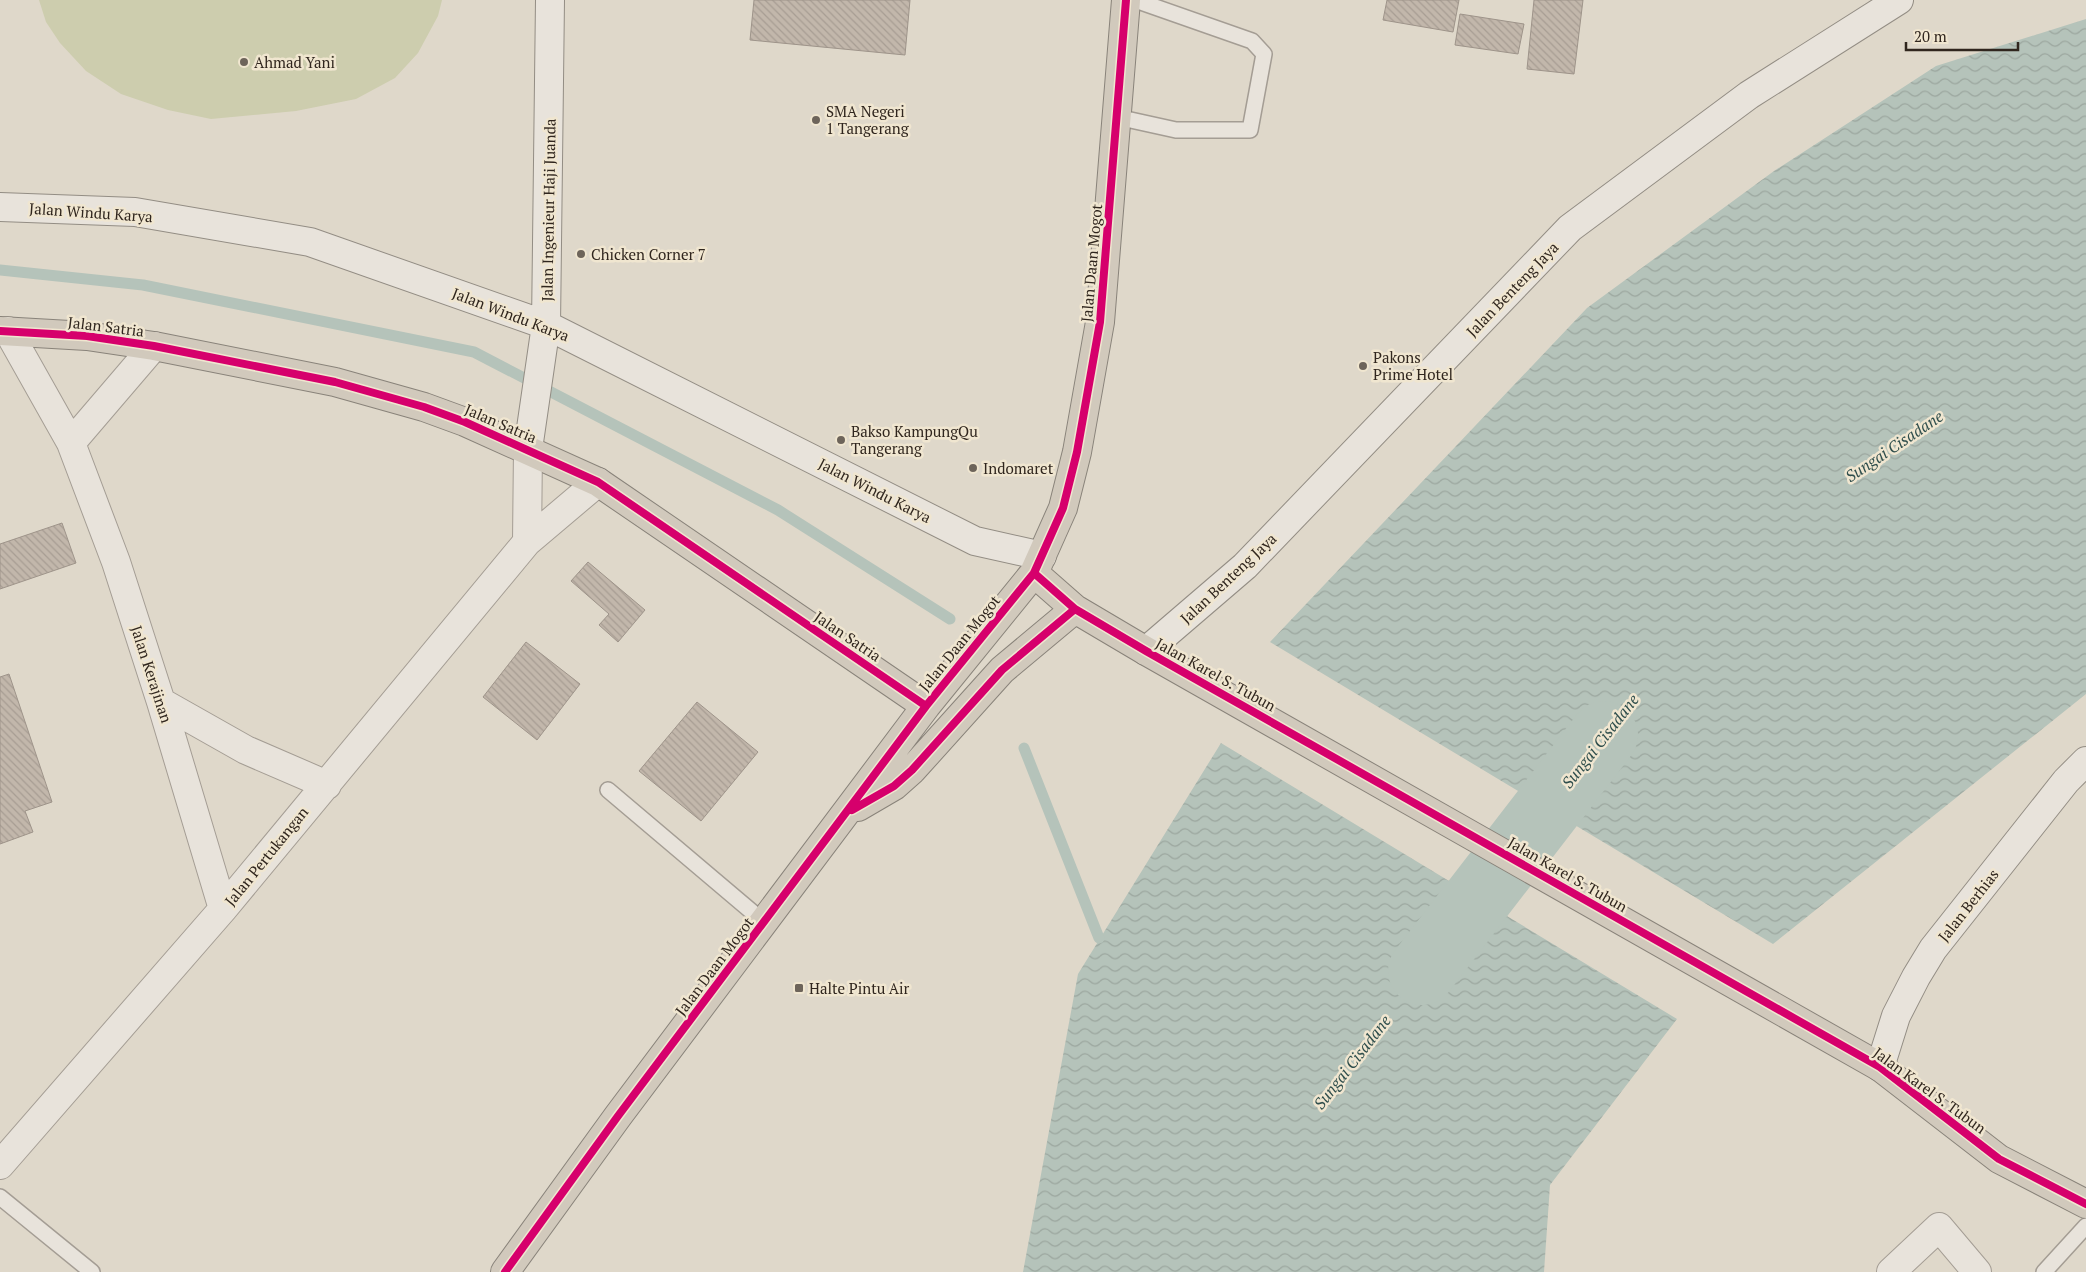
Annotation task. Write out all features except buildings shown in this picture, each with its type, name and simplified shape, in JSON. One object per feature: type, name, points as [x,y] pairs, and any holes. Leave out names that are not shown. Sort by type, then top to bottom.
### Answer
[{"type":"highway","name":"Jalan Daan Mogot","points":[[505,1272],[624,1108],[848,813],[926,706],[1038,565],[1063,508],[1077,452],[1100,322],[1126,0]]},
{"type":"highway","name":"Jalan Satria","points":[[4,331],[87,336],[154,346],[335,382],[415,404],[529,444],[598,482],[926,706]]},
{"type":"highway","name":"Jalan Karel S. Tubun","points":[[1038,565],[1075,609],[1880,1067],[2000,1159],[2086,1204]]},
{"type":"highway","points":[[848,813],[894,786],[912,770],[1002,670],[1075,609]]},
{"type":"street","name":"Jalan Ingenieur Haji Juanda","points":[[529,444],[545,332],[550,0]]},
{"type":"street","name":"Jalan Benteng Jaya","points":[[1146,651],[1245,566],[1570,228],[1749,95],[1899,0]]},
{"type":"street","name":"Jalan Windu Karya","points":[[0,207],[134,212],[310,242],[545,332],[975,541],[1038,565]]},
{"type":"street","name":"Jalan Kerajinan","points":[[4,331],[72,443],[116,562],[161,702],[223,909]]},
{"type":"street","points":[[72,443],[154,346]]},
{"type":"street","points":[[527,542],[529,444]]},
{"type":"street","name":"Jalan Pertukangan","points":[[0,1165],[223,909],[527,542],[598,482]]},
{"type":"street","points":[[161,702],[246,750],[327,785]]},
{"type":"street","name":"Jalan Berhias","points":[[1880,1067],[1896,1016],[1916,976],[1933,949],[2066,781],[2086,761]]},
{"type":"street","points":[[1891,1272],[1939,1226],[1977,1272]]},
{"type":"lane","points":[[1117,117],[1176,130],[1250,130],[1264,54],[1252,41],[1135,0]]},
{"type":"lane","points":[[608,790],[764,922]]},
{"type":"lane","points":[[0,1197],[92,1272]]},
{"type":"lane","points":[[2044,1272],[2086,1226]]},
{"type":"green space","name":"Ahmad Yani","points":[[39,0],[442,0],[438,16],[418,53],[395,78],[356,99],[296,111],[211,119],[168,110],[121,94],[86,71],[60,43],[46,22]]},
{"type":"water","points":[[2086,19],[2086,694],[1773,944],[1270,642],[1587,308],[1774,171],[1936,66]]},
{"type":"water","points":[[1221,743],[1677,1019],[1550,1185],[1544,1272],[1023,1272],[1078,974]]},
{"type":"waterway","points":[[0,270],[143,285],[474,352],[778,510],[950,619]]},
{"type":"waterway","name":"Sungai Cisadane","points":[[1422,971],[1604,735]]},
{"type":"waterway","points":[[1024,748],[1099,938]]},
{"type":"cycle path","points":[[505,1272],[618,1116],[926,706],[1034,573],[1063,508],[1077,452],[1100,322],[1126,0]]},
{"type":"cycle path","points":[[0,331],[87,336],[154,346],[335,382],[424,407],[465,422],[598,482],[926,706]]},
{"type":"cycle path","points":[[1034,573],[1075,609],[1146,651],[1880,1067],[1999,1159],[2086,1204]]},
{"type":"cycle path","points":[[852,810],[894,786],[912,770],[1002,670],[1075,609]]},
{"type":"place","name":"Ahmad Yani","points":[[244,62]]},
{"type":"place","name":"SMA Negeri 1 Tangerang","points":[[816,120]]},
{"type":"place","name":"Chicken Corner 7","points":[[581,254]]},
{"type":"place","name":"Pakons Prime Hotel","points":[[1363,366]]},
{"type":"place","name":"Bakso KampungQu Tangerang","points":[[841,440]]},
{"type":"place","name":"Indomaret","points":[[973,468]]},
{"type":"place","name":"Halte Pintu Air","points":[[799,988]]}]
